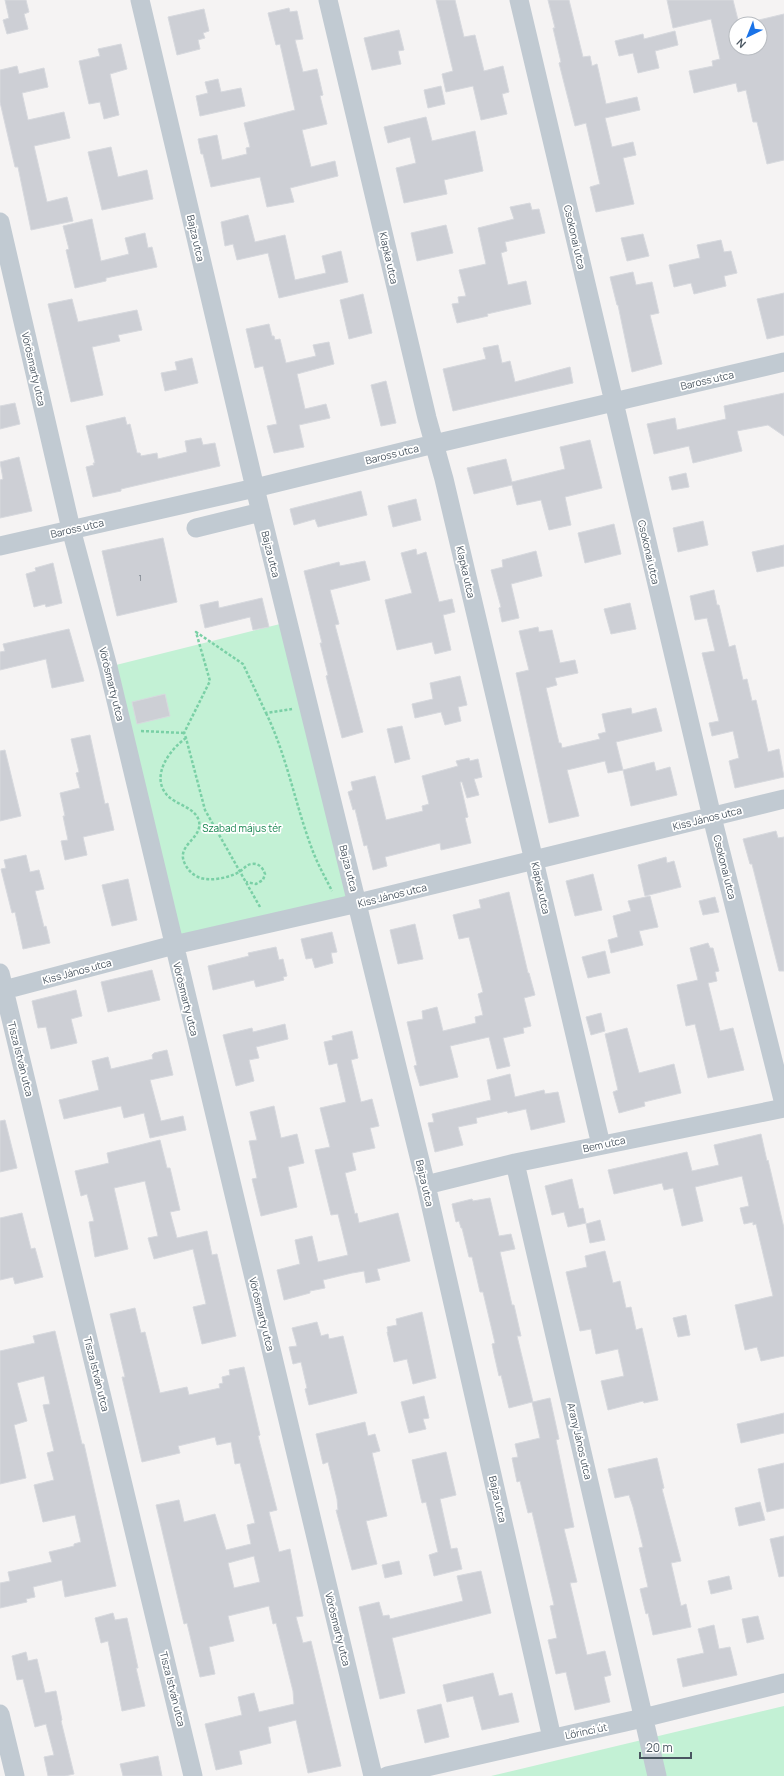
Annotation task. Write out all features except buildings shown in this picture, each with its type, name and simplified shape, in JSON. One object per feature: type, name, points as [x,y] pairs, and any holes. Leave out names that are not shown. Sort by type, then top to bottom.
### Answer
[{"type":"street","name":"Bajza utca","points":[[140,0],[255,488],[309,706],[349,905],[426,1185],[552,1738]]},
{"type":"street","name":"Klapka utca","points":[[328,0],[434,444],[444,479],[601,1145]]},
{"type":"street","name":"Csokonai utca","points":[[519,0],[712,817],[784,1104]]},
{"type":"street","name":"Vörösmarty utca","points":[[0,222],[71,529],[108,667],[373,1776]]},
{"type":"street","name":"Baross utca","points":[[0,546],[255,488],[434,444],[784,362]]},
{"type":"street","points":[[196,528],[261,512]]},
{"type":"street","name":"Kiss János utca","points":[[1,985],[349,905],[784,799]]},
{"type":"street","name":"Tisza István utca","points":[[1,985],[194,1776]]},
{"type":"street","name":"Bem utca","points":[[426,1185],[515,1163],[784,1108]]},
{"type":"street","name":"Arany János utca","points":[[515,1163],[640,1696],[643,1718],[657,1776]]},
{"type":"street","name":"Lőrinci út","points":[[387,1776],[643,1718],[784,1683]]},
{"type":"street","points":[[0,1714],[15,1776]]},
{"type":"path","points":[[269,924],[205,810],[184,732],[210,681],[196,632],[243,664],[266,713],[282,753],[312,850],[349,905]]},
{"type":"path","points":[[266,713],[309,706]]},
{"type":"path","points":[[123,730],[184,732]]},
{"type":"path","points":[[186,738],[170,752],[164,761],[161,777],[162,786],[166,794],[176,802],[191,810],[198,819],[199,831],[183,850],[183,861],[190,872],[204,879],[223,877],[240,872],[249,864],[258,864],[264,871],[264,878],[261,882],[252,885],[245,882]]},
{"type":"green space","name":"Szabad május tér","points":[[288,622],[358,903],[174,945],[108,667]]},
{"type":"green space","points":[[784,1706],[784,1776],[491,1776]]}]
